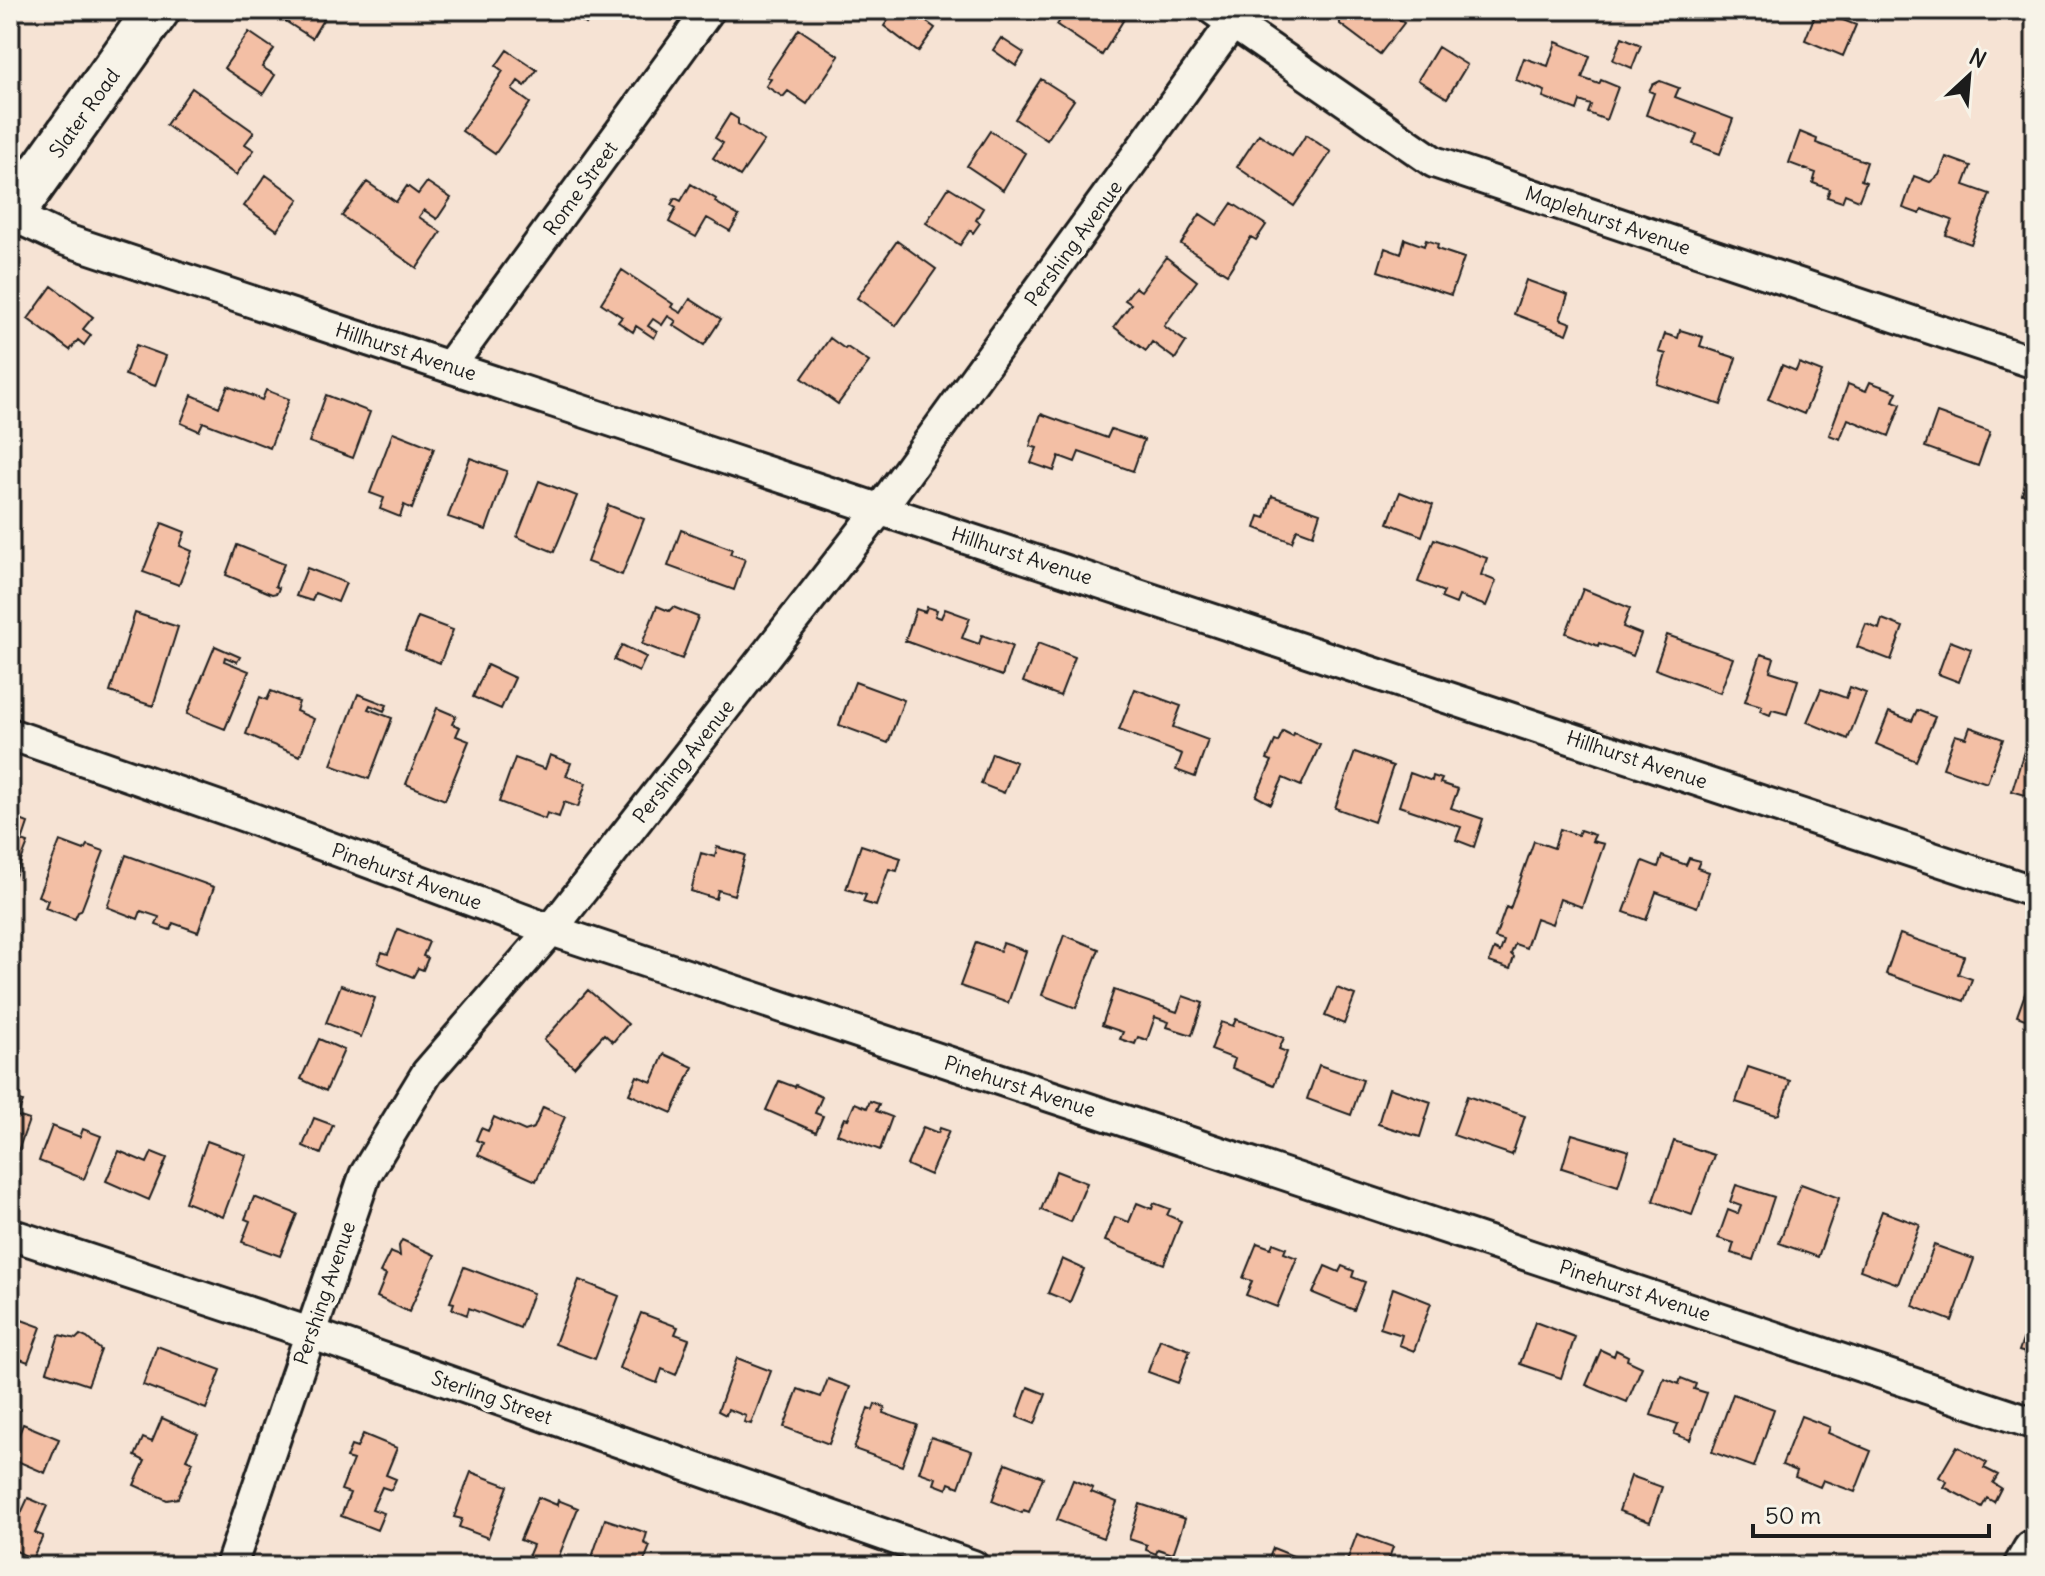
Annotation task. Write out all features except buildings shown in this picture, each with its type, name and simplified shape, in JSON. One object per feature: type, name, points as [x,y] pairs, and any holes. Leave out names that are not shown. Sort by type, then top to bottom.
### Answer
[{"type":"main road","name":"Slater Road","points":[[10,215],[157,10]]},
{"type":"main road","points":[[2027,1566],[2035,1552]]},
{"type":"street","name":"Rome Street","points":[[450,366],[709,10]]},
{"type":"street","name":"Maplehurst Avenue","points":[[1230,14],[1434,162],[2035,363]]},
{"type":"street","name":"Pershing Avenue","points":[[231,1566],[365,1175],[427,1073],[551,930],[881,508],[1230,14]]},
{"type":"street","name":"Hillhurst Avenue","points":[[10,215],[63,239],[2035,892]]},
{"type":"street","name":"Pinehurst Avenue","points":[[10,734],[245,816],[551,930],[2035,1424]]},
{"type":"street","name":"Sterling Street","points":[[10,1234],[310,1333],[973,1566]]}]
